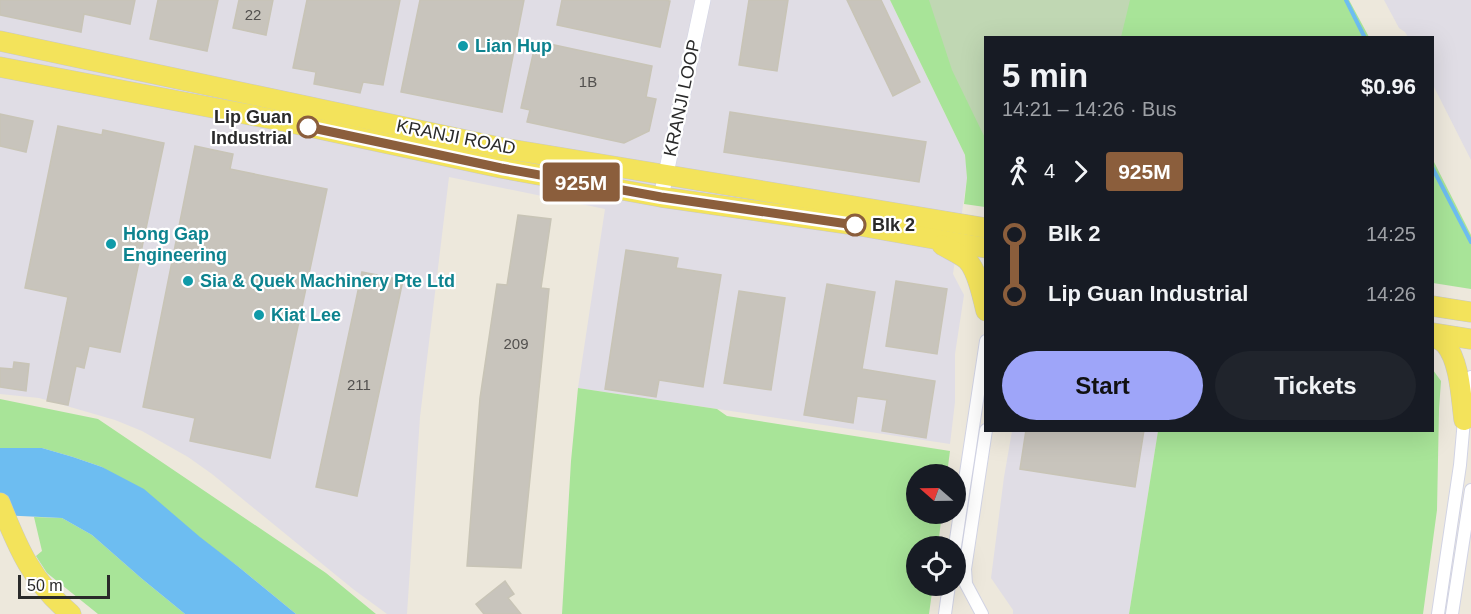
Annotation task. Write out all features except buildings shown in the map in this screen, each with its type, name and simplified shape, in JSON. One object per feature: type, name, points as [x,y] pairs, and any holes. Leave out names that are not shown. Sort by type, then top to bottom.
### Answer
[{"type":"main road","name":"KRANJI ROAD","points":[[0,41],[503,148],[984,228]]},
{"type":"main road","name":"KRANJI ROAD","points":[[0,67],[282,121],[501,168],[661,197],[855,225],[984,248]]},
{"type":"main road","points":[[930,238],[965,259],[972,266],[984,303]]},
{"type":"main road","points":[[1434,306],[1471,312]]},
{"type":"main road","points":[[1434,334],[1471,339]]},
{"type":"main road","points":[[1434,336],[1445,344],[1453,358],[1460,386],[1464,420]]},
{"type":"main road","points":[[0,503],[25,561],[42,586],[71,614]]},
{"type":"street","name":"KRANJI LOOP","points":[[661,197],[703,0]]},
{"type":"street","points":[[957,536],[984,354]]},
{"type":"street","points":[[1438,614],[1471,377]]},
{"type":"street","points":[[982,614],[966,584],[965,569],[986,432]]},
{"type":"street","points":[[1452,614],[1471,490]]},
{"type":"street","points":[[945,614],[947,596]]},
{"type":"shaded area","points":[[0,0],[890,0],[965,155],[967,178],[953,274],[964,295],[955,354],[955,402],[950,444],[578,388],[605,209],[449,177],[420,417],[407,614],[387,614],[188,457],[142,431],[115,420],[39,398],[0,394]]},
{"type":"shaded area","points":[[1384,0],[1471,0],[1471,160],[1434,87],[1434,36],[1407,36],[1399,28]]},
{"type":"shaded area","points":[[1012,432],[1158,432],[1129,614],[1013,614],[1013,610],[991,578]]},
{"type":"green space","points":[[890,0],[1349,0],[1368,36],[984,36],[984,207],[964,204],[967,178],[965,155]]},
{"type":"green space","points":[[929,0],[1130,0],[1121,36],[984,36],[984,136],[952,70]]},
{"type":"green space","points":[[1434,162],[1471,235],[1471,289],[1434,283]]},
{"type":"green space","points":[[1434,371],[1441,381],[1437,510],[1423,614],[1129,614],[1158,432],[1434,432]]},
{"type":"green space","points":[[578,388],[717,409],[727,416],[950,451],[948,464],[906,464],[906,524],[941,524],[939,536],[906,536],[906,596],[931,596],[929,614],[562,614],[571,461]]},
{"type":"green space","points":[[0,399],[98,419],[326,573],[376,614],[296,614],[240,568],[102,467],[42,448],[0,448]]},
{"type":"green space","points":[[34,517],[62,518],[92,535],[185,614],[98,614],[47,573],[36,556],[42,551]]},
{"type":"water","points":[[0,448],[42,448],[102,467],[144,489],[296,614],[185,614],[92,535],[62,518],[0,515]]},
{"type":"waterway","points":[[1346,0],[1364,36]]},
{"type":"waterway","points":[[1434,171],[1471,242]]},
{"type":"bus line","name":"925M","points":[[308,127],[501,168],[661,197],[855,225]]},
{"type":"place","name":"Lian Hup","points":[[463,46]]},
{"type":"place","name":"Lip Guan Industrial","points":[[308,127]]},
{"type":"place","name":"Blk 2","points":[[855,225]]},
{"type":"place","name":"Hong Gap Engineering","points":[[111,244]]},
{"type":"place","name":"Sia & Quek Machinery Pte Ltd","points":[[188,281]]},
{"type":"place","name":"Kiat Lee","points":[[259,315]]}]
